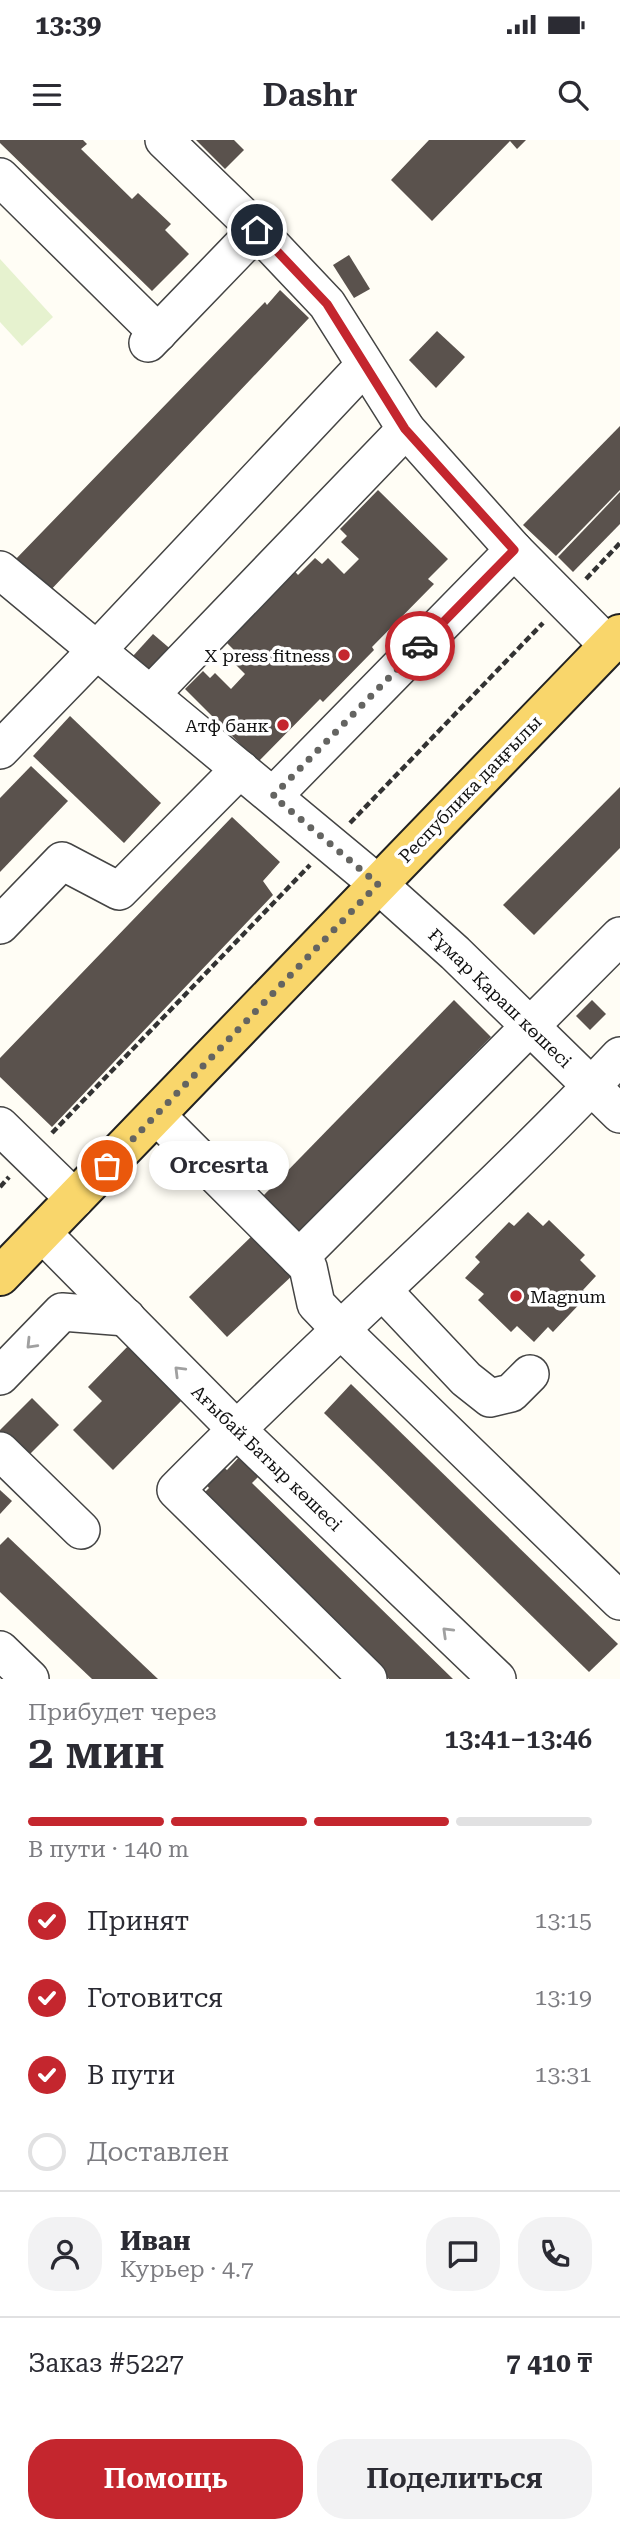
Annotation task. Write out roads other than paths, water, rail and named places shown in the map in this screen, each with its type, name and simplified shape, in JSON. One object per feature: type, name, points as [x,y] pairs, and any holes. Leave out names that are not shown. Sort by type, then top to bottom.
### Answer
[{"type":"main road","name":"Республика даңғылы","points":[[0,1276],[615,640]]},
{"type":"street","points":[[164,140],[257,230],[327,304],[405,429],[514,550],[615,640]]},
{"type":"street","points":[[0,177],[153,338],[257,230]]},
{"type":"street","points":[[0,750],[364,366]]},
{"type":"street","points":[[151,694],[405,429]]},
{"type":"street","points":[[273,796],[514,550]]},
{"type":"street","name":"Ғұмар Қараш көшесі","points":[[0,570],[378,884],[455,953],[620,1114]]},
{"type":"street","points":[[0,925],[62,861],[119,891],[240,769]]},
{"type":"street","points":[[299,1258],[620,936]]},
{"type":"street","points":[[368,1679],[176,1490],[340,1329],[383,1291],[620,1056]]},
{"type":"street","points":[[156,1115],[308,1267],[316,1304],[620,1601]]},
{"type":"street","name":"Ағыбай Батыр көшесі","points":[[0,1126],[56,1218],[126,1317],[236,1429],[497,1679]]},
{"type":"street","points":[[383,1291],[466,1379],[490,1398],[512,1393],[530,1374]]},
{"type":"street","points":[[0,1376],[62,1312],[126,1317]]},
{"type":"street","points":[[0,1451],[81,1530]]},
{"type":"street","points":[[0,1650],[30,1679]]},
{"type":"place","name":"X press fitness","points":[[344,655]]},
{"type":"place","name":"Атф банк","points":[[283,725]]},
{"type":"place","name":"Orcesrta","points":[[107,1166]]},
{"type":"place","name":"Magnum","points":[[516,1296]]}]
